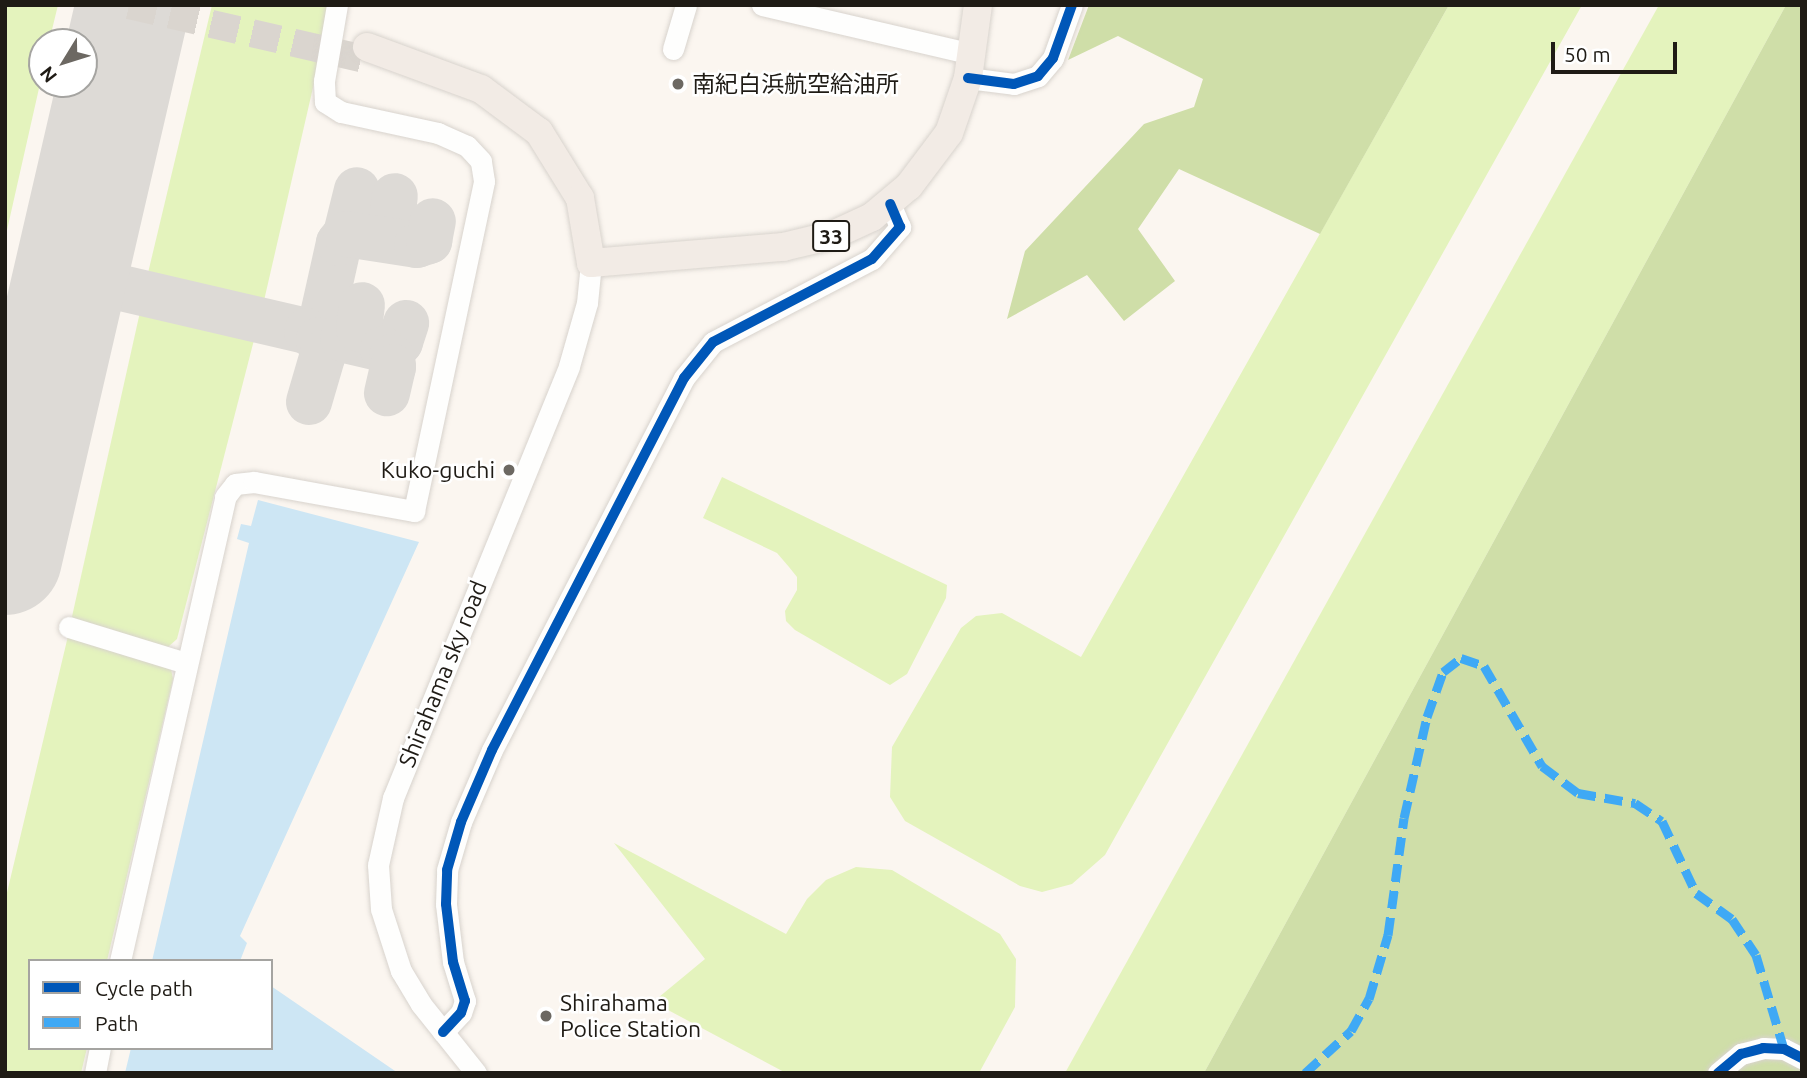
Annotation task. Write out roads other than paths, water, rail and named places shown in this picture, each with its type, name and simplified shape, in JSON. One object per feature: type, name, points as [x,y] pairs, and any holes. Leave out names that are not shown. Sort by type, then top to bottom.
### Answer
[{"type":"main road","name":"33","points":[[591,263],[809,242],[854,227],[890,204],[935,155],[949,133],[962,60],[978,5]]},
{"type":"main road","name":"33","points":[[962,60],[989,5]]},
{"type":"main road","points":[[365,53],[459,80],[519,114],[554,151],[580,198],[591,263]]},
{"type":"street","points":[[120,959],[225,497],[235,484],[254,482],[414,511],[484,181],[481,162],[467,146],[438,133],[341,112],[325,102],[324,81],[337,5]]},
{"type":"street","points":[[674,49],[686,5]]},
{"type":"street","points":[[762,5],[962,60],[1014,84],[1038,76],[1053,58],[1072,5]]},
{"type":"street","points":[[962,60],[957,38],[968,5]]},
{"type":"street","points":[[443,1032],[461,1013],[465,1000],[453,962],[446,904],[447,870],[461,822],[492,750],[684,378],[713,342],[872,259],[900,227],[890,204]]},
{"type":"street","name":"Shirahama sky road","points":[[476,1073],[421,1004],[390,944],[378,882],[381,845],[393,798],[432,696],[569,366],[587,303],[591,263]]},
{"type":"street","points":[[69,627],[186,663]]},
{"type":"street","points":[[1718,1073],[1741,1054],[1763,1048],[1784,1049],[1802,1058]]},
{"type":"street","points":[[95,1073],[100,1050]]},
{"type":"water","points":[[258,500],[419,542],[240,936],[247,943],[241,959],[152,959],[249,543],[237,539],[241,524],[251,526]]},
{"type":"water","points":[[273,987],[398,1073],[125,1073],[131,1050],[273,1050]]},
{"type":"tunnel","points":[[129,5],[364,59]]},
{"type":"place","name":"南紀白浜航空給油所","points":[[678,84]]},
{"type":"place","name":"Kuko-guchi","points":[[509,470]]},
{"type":"place","name":"Shirahama Police Station","points":[[546,1016]]}]
